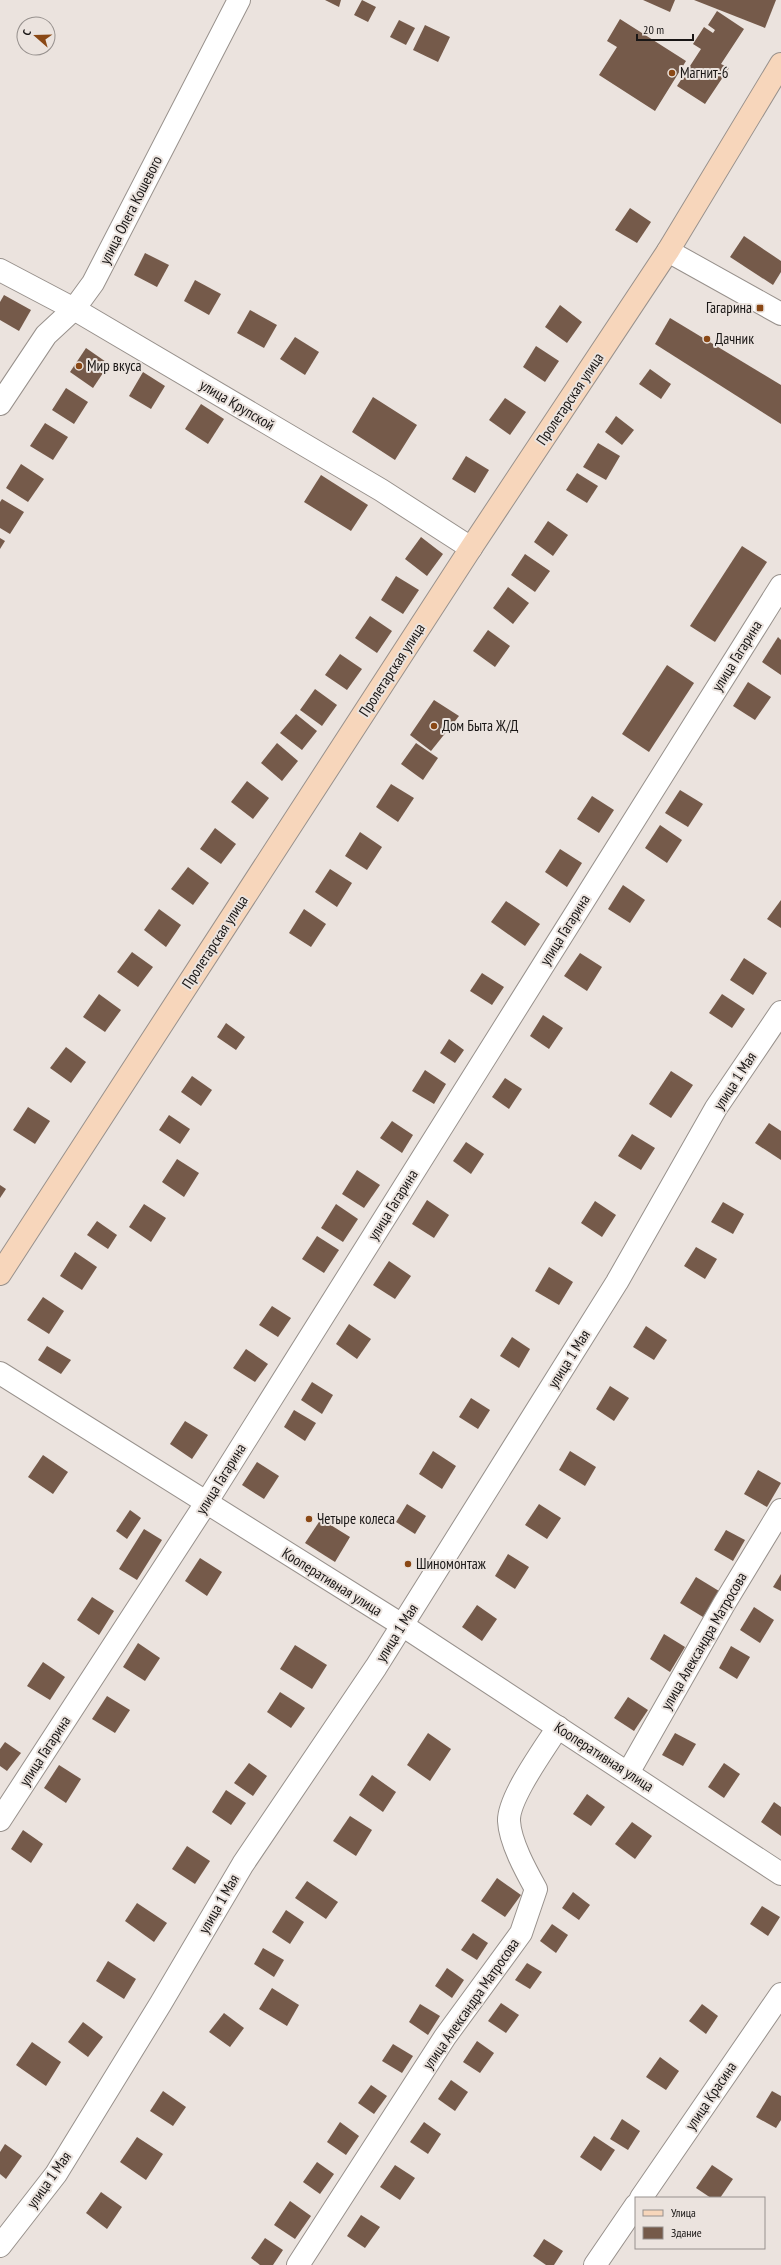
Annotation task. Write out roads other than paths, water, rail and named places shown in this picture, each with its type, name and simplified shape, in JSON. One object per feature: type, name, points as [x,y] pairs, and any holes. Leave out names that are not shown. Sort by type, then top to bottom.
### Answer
[{"type":"main road","name":"Пролетарская улица","points":[[0,1274],[471,548],[668,251],[781,64]]},
{"type":"street","name":"улица Олега Кошевого","points":[[0,404],[46,335],[74,309],[97,276],[239,0]]},
{"type":"street","points":[[668,251],[781,314]]},
{"type":"street","name":"улица Крупской","points":[[0,270],[74,309],[381,490],[471,548]]},
{"type":"street","name":"улица Гагарина","points":[[0,1820],[206,1503],[781,586]]},
{"type":"street","name":"улица 1 Мая","points":[[0,2246],[56,2174],[162,2003],[243,1864],[402,1625],[617,1282],[716,1108],[781,1012]]},
{"type":"street","name":"Кооперативная улица","points":[[0,1373],[402,1625],[781,1874]]},
{"type":"street","name":"улица Александра Матросова","points":[[628,1773],[724,1604],[781,1510]]},
{"type":"street","name":"улица Александра Матросова","points":[[298,2265],[445,2037],[521,1933],[536,1889],[520,1860],[509,1821],[519,1789],[558,1727]]},
{"type":"street","name":"улица Красина","points":[[642,2197],[781,1994]]},
{"type":"street","points":[[595,2265],[635,2206]]},
{"type":"place","name":"Магнит-6","points":[[672,73]]},
{"type":"place","name":"Гагарина","points":[[760,308]]},
{"type":"place","name":"Дачник","points":[[707,339]]},
{"type":"place","name":"Мир вкуса","points":[[79,366]]},
{"type":"place","name":"Дом Быта Ж/Д","points":[[434,726]]},
{"type":"place","name":"Четыре колеса","points":[[309,1519]]},
{"type":"place","name":"Шиномонтаж","points":[[408,1564]]}]
